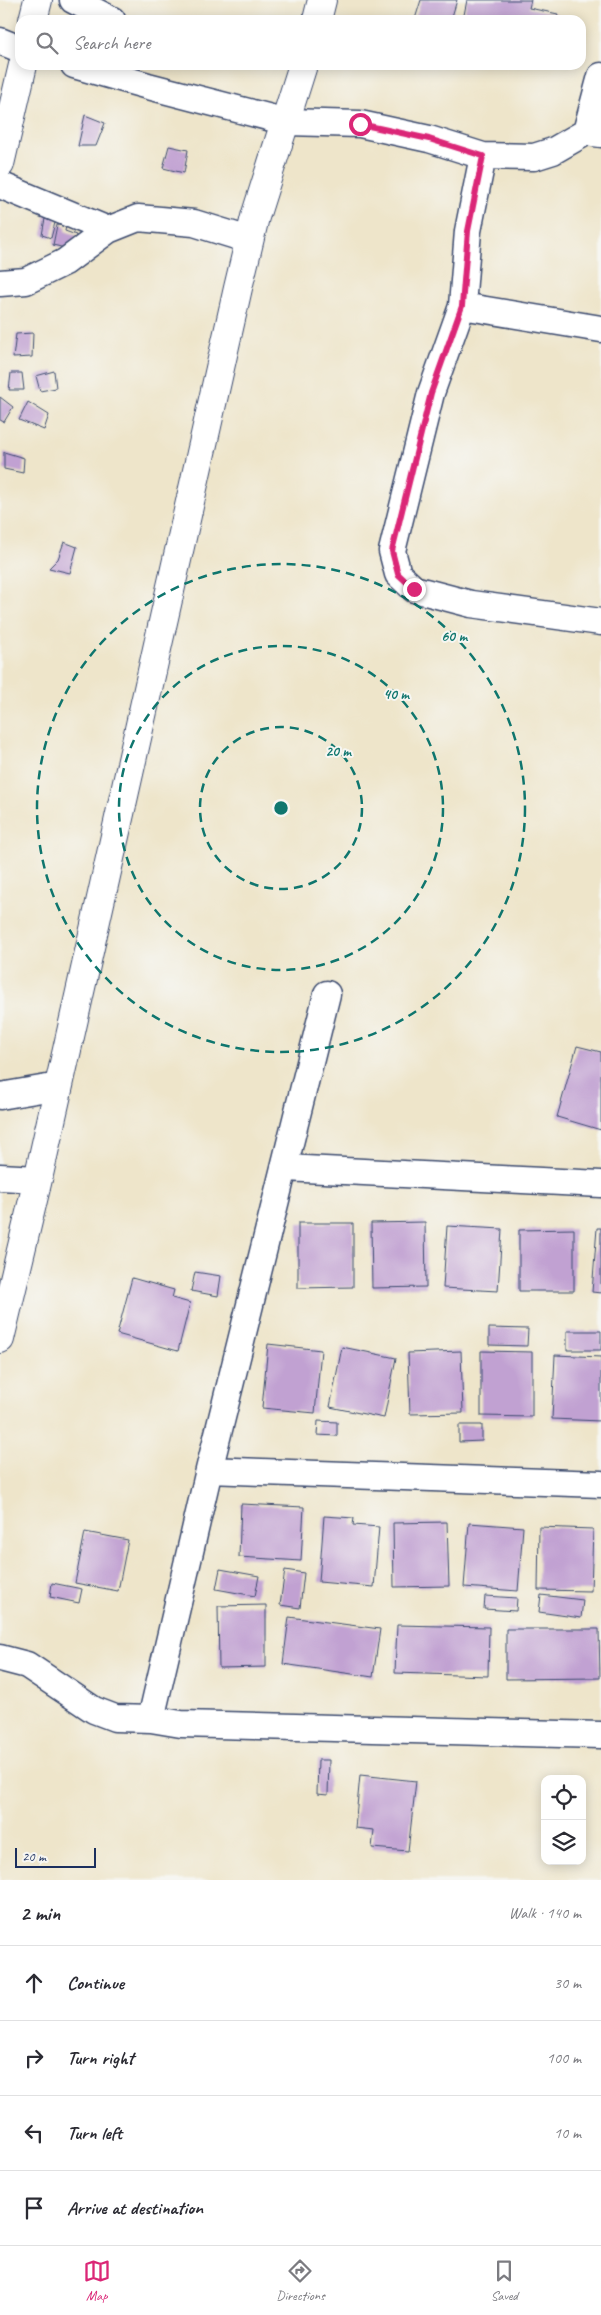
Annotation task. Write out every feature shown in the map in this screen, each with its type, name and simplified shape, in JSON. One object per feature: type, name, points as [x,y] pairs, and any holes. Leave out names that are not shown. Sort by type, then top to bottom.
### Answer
[{"type":"main road","points":[[34,15],[38,0]]},
{"type":"main road","points":[[0,164],[22,70]]},
{"type":"main road","points":[[0,1339],[38,1179],[249,240],[303,70]]},
{"type":"street","points":[[73,0],[102,15]]},
{"type":"street","points":[[0,41],[15,47]]},
{"type":"street","points":[[109,70],[151,76],[287,122],[360,124],[429,139],[483,156],[534,157],[553,151],[593,133],[601,76]]},
{"type":"street","points":[[483,156],[468,231],[462,306],[431,393],[392,551],[398,574],[414,589],[471,604],[601,622]]},
{"type":"street","points":[[0,185],[108,230]]},
{"type":"street","points":[[0,283],[26,281],[65,262],[108,230],[138,218],[194,223],[249,240]]},
{"type":"street","points":[[462,306],[601,329]]},
{"type":"street","points":[[151,1719],[209,1470],[327,994]]},
{"type":"street","points":[[0,1096],[59,1086]]},
{"type":"street","points":[[285,1168],[601,1184]]},
{"type":"street","points":[[0,1178],[38,1179]]},
{"type":"street","points":[[209,1470],[601,1484]]},
{"type":"street","points":[[0,1658],[27,1665],[94,1710],[115,1718],[151,1719],[181,1724],[601,1735]]},
{"type":"building","points":[[421,0],[457,0],[452,15],[416,15]]},
{"type":"building","points":[[467,0],[531,0],[529,8],[558,14],[558,15],[464,15]]},
{"type":"building","points":[[85,115],[105,123],[96,146],[78,146]]},
{"type":"building","points":[[169,146],[188,150],[184,173],[163,168]]},
{"type":"building","points":[[46,213],[57,215],[51,238],[42,235]]},
{"type":"building","points":[[57,225],[66,226],[65,231],[76,235],[73,250],[53,245]]},
{"type":"building","points":[[33,333],[32,357],[13,358],[16,334]]},
{"type":"building","points":[[54,371],[56,388],[40,391],[36,376]]},
{"type":"building","points":[[11,373],[22,373],[24,390],[9,390]]},
{"type":"building","points":[[0,397],[13,407],[4,422],[0,420]]},
{"type":"building","points":[[28,402],[49,415],[44,430],[19,420]]},
{"type":"building","points":[[4,452],[24,458],[23,473],[4,469]]},
{"type":"building","points":[[64,542],[77,547],[70,573],[49,568],[58,559]]},
{"type":"building","points":[[577,1046],[601,1052],[601,1130],[557,1117]]},
{"type":"building","points":[[425,1222],[426,1287],[372,1288],[371,1223]]},
{"type":"building","points":[[298,1223],[353,1223],[353,1287],[298,1288]]},
{"type":"building","points":[[447,1226],[502,1229],[498,1291],[443,1288]]},
{"type":"building","points":[[597,1228],[601,1228],[601,1293],[592,1292]]},
{"type":"building","points":[[574,1229],[574,1291],[519,1291],[519,1230]]},
{"type":"building","points":[[195,1272],[221,1276],[218,1296],[191,1291]]},
{"type":"building","points":[[132,1278],[174,1290],[172,1298],[190,1303],[178,1351],[117,1334]]},
{"type":"building","points":[[489,1328],[528,1329],[527,1346],[489,1345]]},
{"type":"building","points":[[567,1331],[601,1331],[601,1350],[567,1350]]},
{"type":"building","points":[[268,1344],[321,1350],[315,1413],[262,1408]]},
{"type":"building","points":[[342,1347],[396,1358],[384,1418],[330,1407]]},
{"type":"building","points":[[461,1351],[463,1413],[410,1414],[408,1353]]},
{"type":"building","points":[[481,1351],[532,1352],[532,1417],[481,1416]]},
{"type":"building","points":[[555,1355],[601,1357],[601,1421],[552,1419]]},
{"type":"building","points":[[318,1421],[337,1422],[337,1436],[317,1435]]},
{"type":"building","points":[[459,1425],[482,1425],[482,1441],[459,1442]]},
{"type":"building","points":[[241,1504],[304,1507],[301,1561],[239,1557]]},
{"type":"building","points":[[324,1516],[354,1518],[353,1525],[379,1527],[374,1587],[319,1582]]},
{"type":"building","points":[[447,1522],[449,1586],[394,1587],[393,1523]]},
{"type":"building","points":[[469,1523],[523,1527],[518,1591],[464,1587]]},
{"type":"building","points":[[539,1527],[593,1529],[591,1591],[538,1590]]},
{"type":"building","points":[[85,1532],[128,1540],[118,1591],[75,1583]]},
{"type":"building","points":[[220,1569],[259,1576],[255,1596],[216,1589]]},
{"type":"building","points":[[285,1570],[304,1573],[300,1608],[280,1605]]},
{"type":"building","points":[[52,1583],[82,1589],[79,1603],[50,1597]]},
{"type":"building","points":[[541,1595],[583,1600],[581,1618],[539,1612]]},
{"type":"building","points":[[485,1596],[517,1598],[516,1611],[484,1609]]},
{"type":"building","points":[[266,1605],[266,1667],[219,1668],[218,1606]]},
{"type":"building","points":[[289,1617],[380,1629],[373,1677],[283,1664]]},
{"type":"building","points":[[397,1625],[489,1627],[488,1676],[395,1673]]},
{"type":"building","points":[[506,1629],[599,1629],[600,1678],[506,1679]]},
{"type":"building","points":[[318,1760],[329,1760],[328,1795],[317,1794]]},
{"type":"building","points":[[360,1775],[416,1781],[408,1851],[372,1848],[374,1830],[355,1828]]},
{"type":"route","points":[[360,124],[429,139],[483,156],[468,231],[462,306],[431,393],[392,551],[398,574],[414,589]]}]
